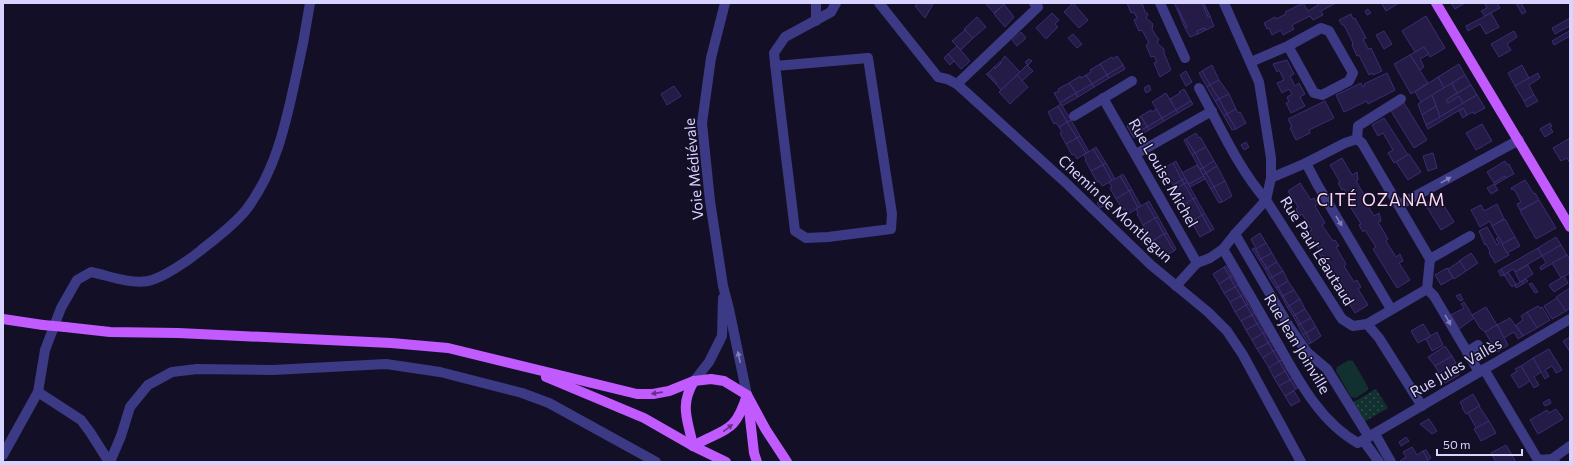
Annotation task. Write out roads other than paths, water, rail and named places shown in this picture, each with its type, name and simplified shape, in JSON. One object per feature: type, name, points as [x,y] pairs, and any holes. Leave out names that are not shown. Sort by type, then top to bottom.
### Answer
[{"type":"main road","points":[[1436,3],[1570,227]]},
{"type":"main road","points":[[3,319],[110,332],[178,333],[391,343],[448,348],[637,394],[653,394],[669,391],[694,381],[711,379],[724,381],[747,395],[766,430],[787,462]]},
{"type":"main road","points":[[514,364],[644,418],[693,446],[726,462]]},
{"type":"main road","points":[[693,446],[685,413],[685,403],[688,392],[694,381]]},
{"type":"main road","points":[[693,446],[711,436],[721,433],[730,427],[737,420],[742,411],[747,395]]},
{"type":"main road","points":[[747,395],[754,452],[757,462]]},
{"type":"street","points":[[3,455],[38,392],[45,350],[61,308],[77,280],[91,272],[132,282],[149,280],[188,260],[234,223],[246,210],[264,182],[280,143],[296,75],[310,3]]},
{"type":"street","name":"Voie Médiévale","points":[[723,286],[710,201],[702,123],[711,58],[725,3]]},
{"type":"street","points":[[816,3],[816,21]]},
{"type":"street","points":[[775,66],[868,58],[892,214],[891,228],[828,238],[806,238],[795,231],[775,66],[774,53],[785,37],[831,12],[836,3]]},
{"type":"street","name":"Chemin de Montlegun","points":[[879,3],[938,76],[957,84],[1176,286],[1208,312],[1227,331],[1243,355],[1301,462]]},
{"type":"street","points":[[957,84],[1038,7],[1034,3]]},
{"type":"street","points":[[1160,3],[1185,58]]},
{"type":"street","points":[[1176,286],[1198,263],[1210,258],[1223,249],[1266,200],[1270,178],[1271,158],[1259,82],[1224,3]]},
{"type":"street","points":[[1251,62],[1288,46],[1321,28],[1329,31],[1353,73],[1349,81],[1322,95],[1314,93],[1288,46]]},
{"type":"street","points":[[1074,116],[1132,81]]},
{"type":"street","name":"Rue Paul Léautaud","points":[[1199,88],[1243,168],[1266,200],[1342,319],[1353,326],[1367,324]]},
{"type":"street","name":"Rue Louise Michel","points":[[1103,98],[1198,263]]},
{"type":"street","points":[[1357,139],[1358,126],[1401,100]]},
{"type":"street","points":[[1136,154],[1212,111]]},
{"type":"street","points":[[1270,178],[1306,163],[1344,143],[1357,139]]},
{"type":"street","points":[[1357,139],[1362,143],[1430,259],[1427,289]]},
{"type":"street","points":[[1399,205],[1519,140]]},
{"type":"street","points":[[1306,163],[1391,309]]},
{"type":"street","points":[[1235,234],[1290,328],[1307,352],[1327,369],[1379,462]]},
{"type":"street","points":[[1430,259],[1470,236]]},
{"type":"street","name":"Rue Jean Joinville","points":[[1223,249],[1301,383],[1316,405],[1346,437],[1366,439]]},
{"type":"street","points":[[694,381],[709,362],[722,336],[723,286]]},
{"type":"street","points":[[723,286],[747,395]]},
{"type":"street","points":[[1422,406],[1378,338],[1367,324],[1427,289]]},
{"type":"street","points":[[1427,289],[1434,296],[1467,352],[1482,371],[1538,460],[1553,460],[1570,446]]},
{"type":"street","name":"Rue Jules Vallès","points":[[1366,439],[1570,319]]},
{"type":"street","points":[[1467,352],[1478,345]]},
{"type":"street","points":[[110,462],[121,436],[130,407],[148,385],[172,372],[197,369],[273,370],[386,364],[440,372],[522,393],[549,403],[642,459],[656,462]]},
{"type":"street","points":[[38,392],[81,420],[110,462]]},
{"type":"street","points":[[1366,439],[1391,462]]},
{"type":"district","name":"CITÉ OZANAM","points":[[1381,200]]}]
